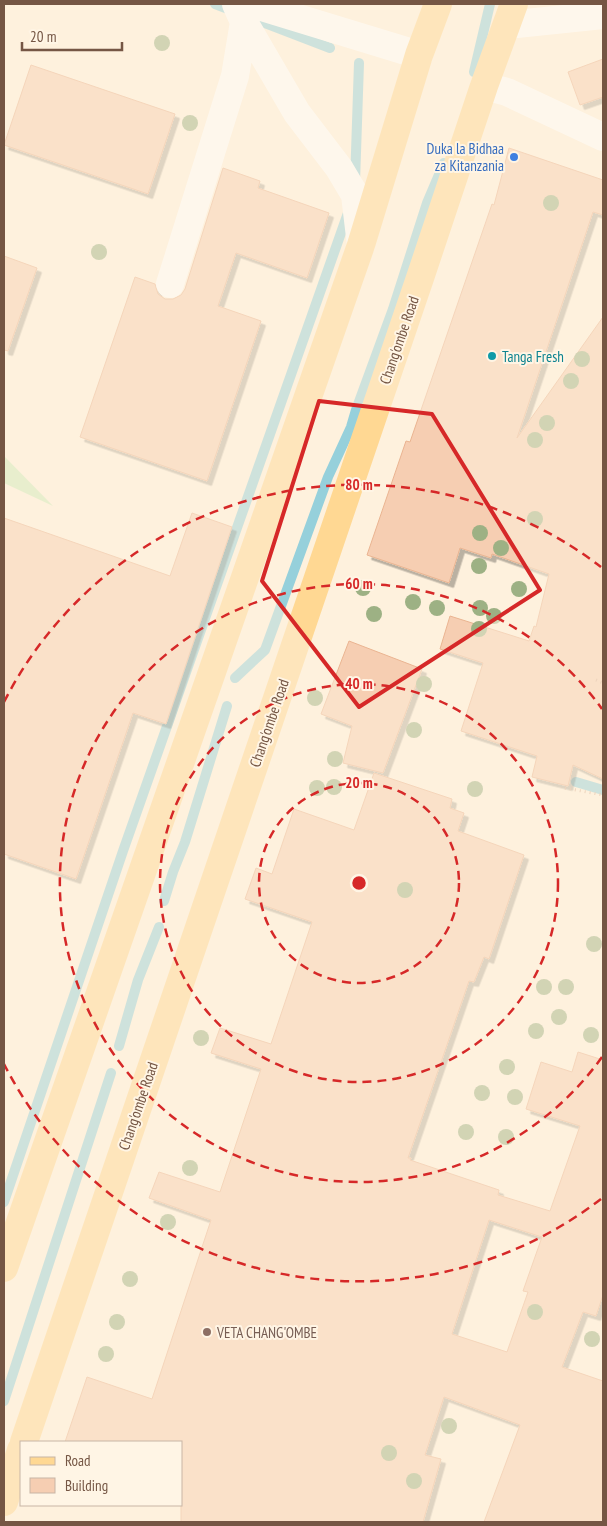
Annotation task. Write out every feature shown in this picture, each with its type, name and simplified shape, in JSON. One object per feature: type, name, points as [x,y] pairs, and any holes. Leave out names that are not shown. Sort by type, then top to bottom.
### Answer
[{"type":"main road","points":[[4,1268],[361,246],[419,55],[438,4]]},
{"type":"main road","name":"Chang'ombe Road","points":[[24,1441],[510,14]]},
{"type":"main road","points":[[4,1502],[20,1453]]},
{"type":"street","points":[[244,10],[419,55]]},
{"type":"street","points":[[244,10],[297,113],[339,168],[355,195],[361,246]]},
{"type":"street","points":[[170,284],[234,76],[244,10]]},
{"type":"street","points":[[510,14],[603,14]]},
{"type":"street","points":[[484,86],[507,92],[603,137]]},
{"type":"path","points":[[596,680],[603,683]]},
{"type":"path","points":[[565,788],[603,795]]},
{"type":"highlighted area","points":[[319,401],[432,414],[540,590],[359,707],[262,581]]},
{"type":"green space","points":[[4,456],[53,506],[4,483]]},
{"type":"building","points":[[603,59],[603,97],[580,105],[568,72]]},
{"type":"building","points":[[31,65],[175,114],[148,194],[4,145]]},
{"type":"building","points":[[509,148],[603,180],[603,215],[593,212],[517,438],[603,317],[603,779],[573,765],[568,786],[532,777],[537,756],[461,731],[483,663],[440,649],[450,616],[529,641],[534,626],[536,627],[549,574],[492,554],[491,558],[460,548],[449,583],[367,555],[406,441],[410,442],[492,204],[494,205]]},
{"type":"building","points":[[223,168],[260,181],[258,188],[329,213],[307,278],[236,253],[218,306],[261,321],[207,481],[80,437],[135,277],[155,284],[158,294],[165,299],[173,299],[181,295],[185,289]]},
{"type":"building","points":[[4,256],[37,268],[8,351],[4,350]]},
{"type":"building","points":[[192,513],[232,527],[166,724],[133,713],[76,879],[4,854],[4,518],[170,576]]},
{"type":"building","points":[[349,641],[422,669],[383,773],[343,763],[352,726],[321,714]]},
{"type":"building","points":[[374,773],[452,799],[450,808],[464,813],[458,831],[524,855],[489,959],[484,957],[474,982],[469,981],[408,1158],[499,1190],[498,1195],[550,1211],[580,1126],[526,1109],[541,1062],[572,1072],[578,1052],[603,1060],[603,1295],[596,1316],[583,1312],[562,1367],[603,1381],[603,1522],[484,1522],[520,1425],[444,1397],[425,1455],[441,1459],[423,1522],[181,1522],[182,1441],[65,1441],[87,1377],[152,1399],[211,1220],[149,1198],[159,1172],[220,1192],[261,1069],[211,1053],[220,1028],[271,1044],[312,922],[245,899],[256,868],[272,874],[294,809],[354,830]],"holes":[[[489,1220],[542,1237],[523,1291],[528,1292],[507,1352],[452,1334]]]},
{"type":"waterway","points":[[215,4],[330,48]]},
{"type":"waterway","points":[[474,72],[490,4]]},
{"type":"waterway","points":[[355,182],[359,63]]},
{"type":"waterway","points":[[235,678],[265,650],[328,477],[351,427],[393,309],[427,203],[444,163]]},
{"type":"waterway","points":[[4,1202],[123,851],[348,213]]},
{"type":"waterway","points":[[164,901],[185,842],[227,706]]},
{"type":"waterway","points":[[576,782],[603,790]]},
{"type":"waterway","points":[[119,1046],[138,980],[159,927]]},
{"type":"waterway","points":[[4,1401],[111,1073]]},
{"type":"place","name":"Duka la Bidhaa za Kitanzania","points":[[514,157]]},
{"type":"place","name":"Tanga Fresh","points":[[492,356]]},
{"type":"place","name":"VETA CHANG'OMBE","points":[[207,1332]]}]
